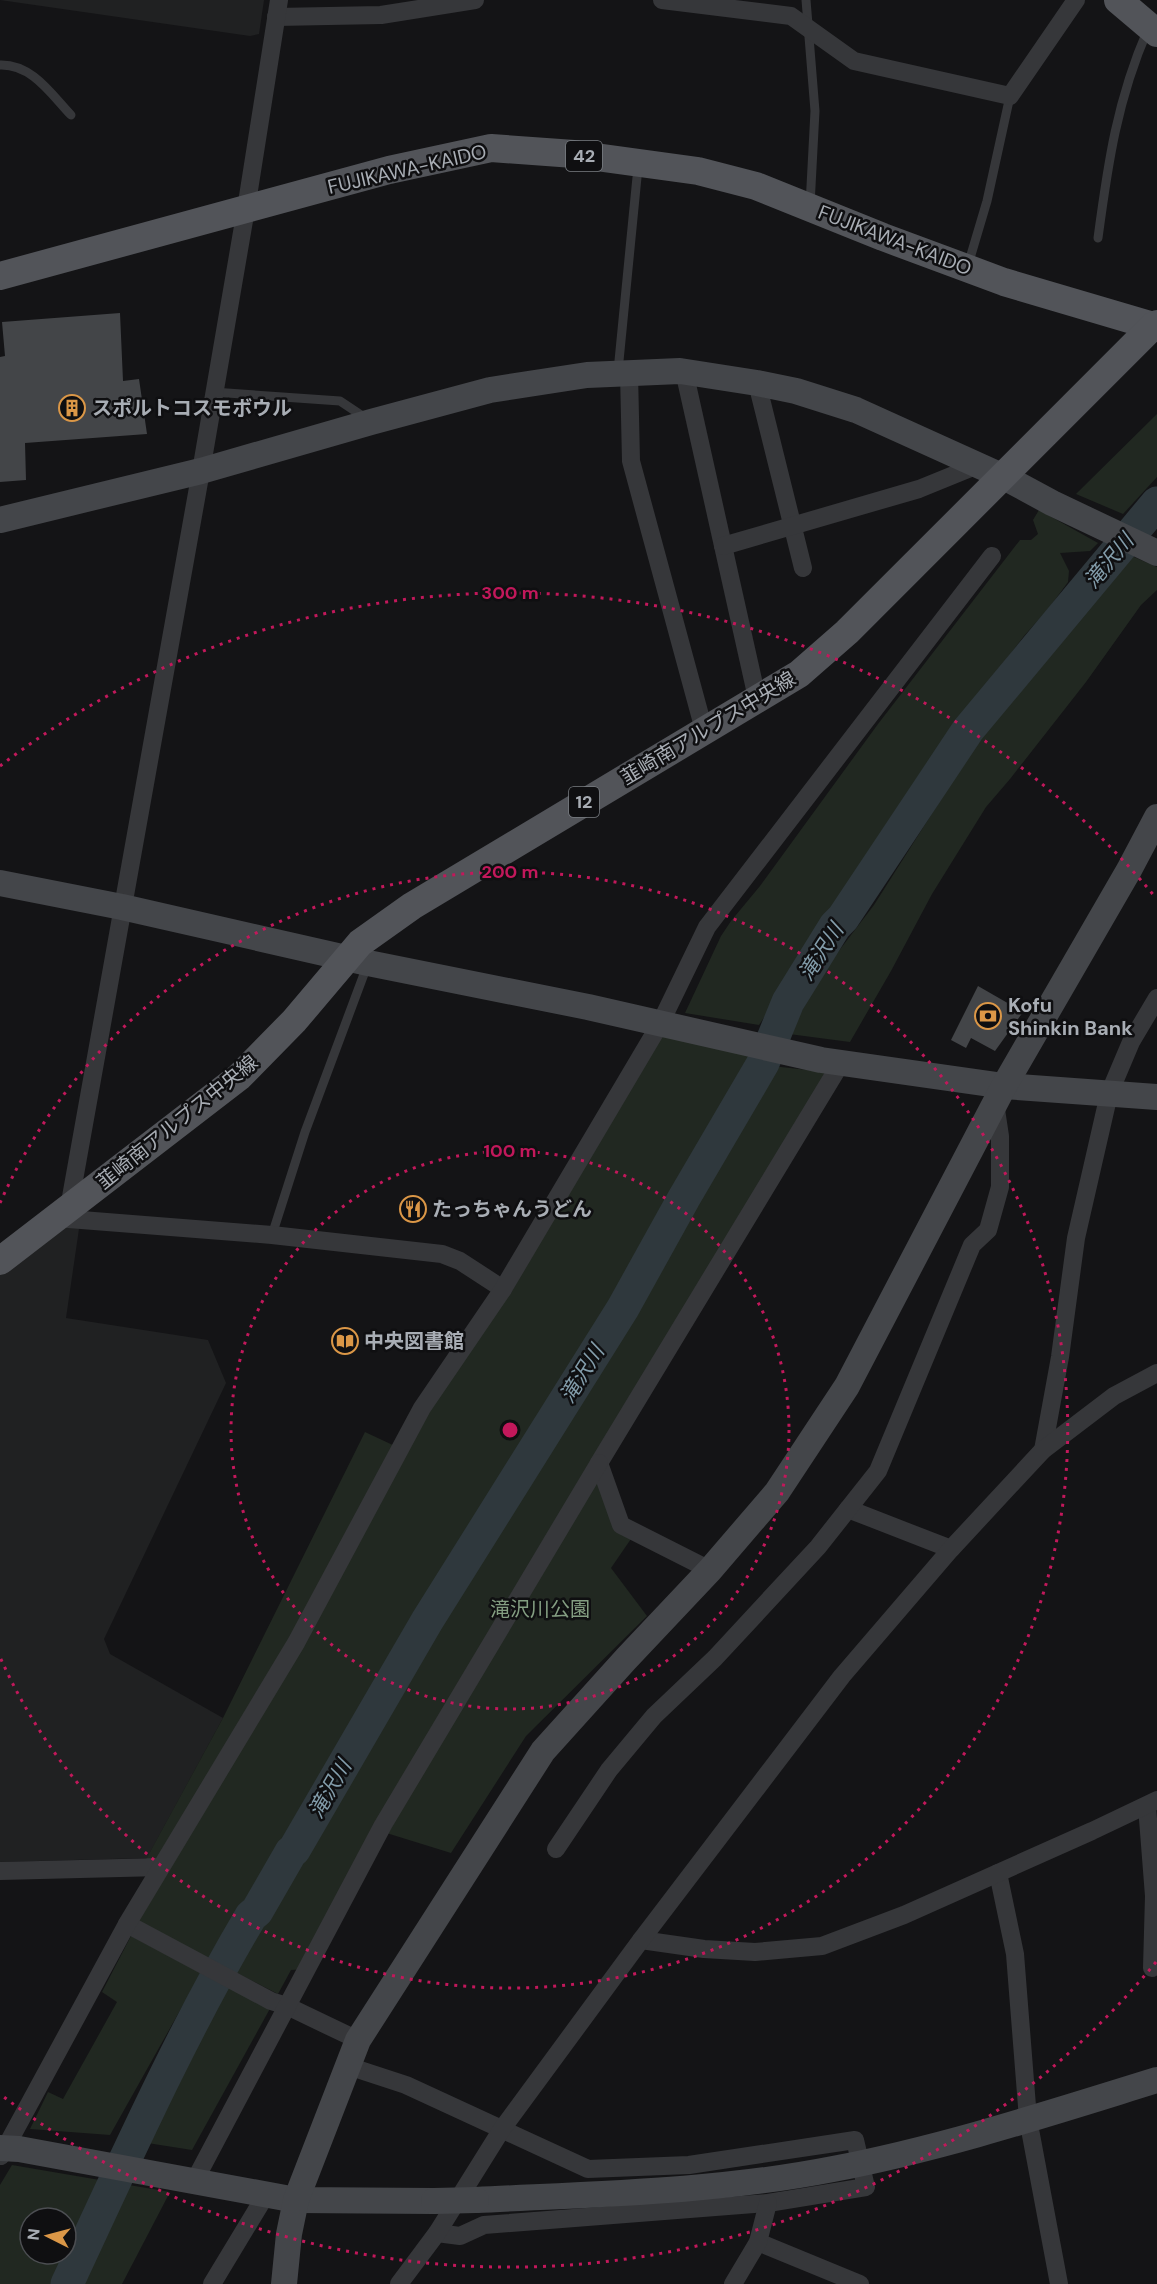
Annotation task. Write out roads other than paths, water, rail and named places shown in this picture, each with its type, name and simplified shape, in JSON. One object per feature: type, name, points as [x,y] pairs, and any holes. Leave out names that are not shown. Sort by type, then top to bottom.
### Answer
[{"type":"main road","points":[[1118,0],[1153,29]]},
{"type":"main road","name":"FUJIKAWA-KAIDO","points":[[0,276],[389,170],[491,148],[574,154],[698,171],[756,186],[1004,282],[1155,325]]},
{"type":"main road","name":"韮崎南アルプス中央線","points":[[0,1261],[239,1077],[357,961],[360,943],[412,906],[799,674],[848,632],[1155,325]]},
{"type":"street","points":[[475,0],[381,15],[278,8],[201,471],[122,908],[63,1213],[442,1254],[460,1261],[503,1289]]},
{"type":"street","points":[[662,0],[791,16],[854,61],[1010,96],[1076,0]]},
{"type":"street","points":[[684,371],[757,698]]},
{"type":"street","points":[[0,520],[201,471],[490,390],[587,375],[684,371],[757,382],[796,391],[856,410],[1004,477],[1052,503],[1157,553]]},
{"type":"street","points":[[623,373],[631,461],[704,730]]},
{"type":"street","points":[[757,382],[803,568]]},
{"type":"street","points":[[723,546],[919,489],[978,465]]},
{"type":"street","points":[[992,556],[707,927],[660,1024],[503,1289],[422,1408],[296,1643],[127,1924],[6,2151],[187,2179],[296,2200],[476,2200],[709,2188],[861,2163],[1028,2120],[1157,2080]]},
{"type":"street","points":[[284,2284],[289,2234],[296,2200],[358,2040],[543,1751],[710,1570],[777,1492],[847,1386],[1000,1095],[1157,817]]},
{"type":"street","points":[[0,883],[357,961],[1000,1095],[1109,1094],[1157,1097]]},
{"type":"street","points":[[1043,1450],[1060,1357],[1076,1238],[1109,1094],[1131,1042],[1157,998]]},
{"type":"street","points":[[187,2179],[279,2004],[382,1826],[599,1463],[831,1061]]},
{"type":"street","points":[[556,1849],[609,1770],[654,1716],[715,1658],[818,1546],[878,1472],[972,1245],[988,1230],[1000,1187],[1000,1095]]},
{"type":"street","points":[[399,2284],[437,2233],[502,2129],[641,1940],[842,1676],[951,1549],[1043,1450],[1114,1396],[1157,1373]]},
{"type":"street","points":[[599,1463],[621,1525],[710,1570]]},
{"type":"street","points":[[848,1509],[951,1549]]},
{"type":"street","points":[[641,1940],[704,1949],[755,1952],[822,1946],[904,1915],[1152,1803],[1154,1896],[1152,1968]]},
{"type":"street","points":[[0,1871],[161,1867]]},
{"type":"street","points":[[998,1873],[1015,1954],[1028,2120],[1059,2284]]},
{"type":"street","points":[[127,1924],[279,2004],[358,2040]]},
{"type":"street","points":[[348,2066],[406,2085],[588,2169],[689,2165],[855,2140],[866,2187],[768,2203],[484,2225],[460,2236],[437,2233]]},
{"type":"street","points":[[212,2284],[267,2193]]},
{"type":"street","points":[[733,2284],[758,2242],[768,2203]]},
{"type":"street","points":[[758,2242],[860,2284]]},
{"type":"lane","points":[[806,0],[815,111],[810,208]]},
{"type":"lane","points":[[1098,238],[1108,164],[1119,108],[1131,66],[1153,29]]},
{"type":"lane","points":[[0,65],[19,67],[36,78],[71,116]]},
{"type":"lane","points":[[967,268],[987,201],[1010,96]]},
{"type":"lane","points":[[623,373],[638,164]]},
{"type":"lane","points":[[213,392],[340,401],[371,422]]},
{"type":"lane","points":[[272,1235],[357,961]]},
{"type":"waterway","name":"滝沢川","points":[[67,2284],[155,2098],[225,1961],[294,1850],[427,1621],[623,1308],[763,1063],[788,1002],[835,926],[843,918],[968,730],[1157,503]]},
{"type":"place","name":"スポルトコスモボウル","points":[[72,408]]},
{"type":"place","name":"Kofu Shinkin Bank","points":[[988,1016]]},
{"type":"place","name":"たっちゃんうどん","points":[[413,1209]]},
{"type":"place","name":"中央図書館","points":[[345,1341]]},
{"type":"park label","name":"滝沢川公園","points":[[540,1609]]}]
